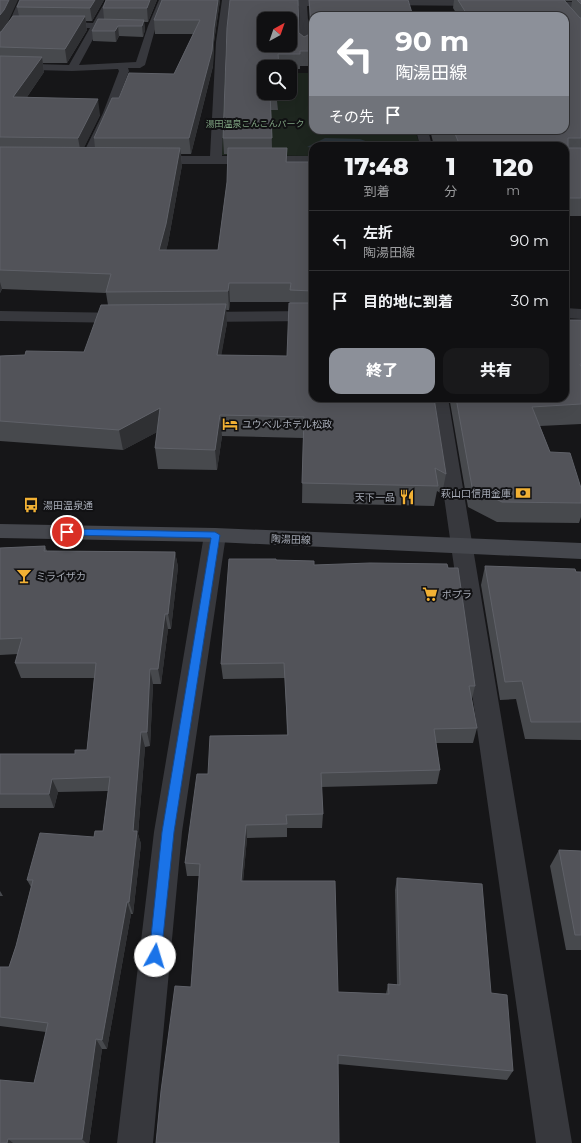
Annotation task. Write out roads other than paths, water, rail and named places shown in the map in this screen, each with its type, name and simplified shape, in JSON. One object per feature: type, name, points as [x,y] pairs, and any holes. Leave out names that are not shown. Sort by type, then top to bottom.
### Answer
[{"type":"main road","name":"陶湯田線","points":[[0,531],[215,535],[581,551]]},
{"type":"street","points":[[0,43],[15,25],[23,0]]},
{"type":"street","points":[[72,68],[110,0]]},
{"type":"street","points":[[0,66],[72,68],[122,67],[140,65],[145,26],[163,0]]},
{"type":"street","points":[[216,160],[221,42],[225,1],[350,3]]},
{"type":"street","points":[[365,3],[435,1],[490,3]]},
{"type":"street","points":[[303,3],[304,47]]},
{"type":"street","points":[[529,4],[581,6]]},
{"type":"street","points":[[561,5],[567,12]]},
{"type":"street","points":[[50,25],[145,26]]},
{"type":"street","points":[[101,160],[82,160],[108,114],[124,71],[122,67]]},
{"type":"street","points":[[138,160],[309,160]]},
{"type":"street","points":[[569,313],[581,314]]},
{"type":"street","points":[[0,316],[142,318]]},
{"type":"street","points":[[181,317],[309,316]]},
{"type":"street","points":[[440,402],[554,1143]]},
{"type":"street","points":[[135,1143],[168,832],[215,535]]},
{"type":"place","name":"ユウベルホテル松政","points":[[230,424]]},
{"type":"place","name":"萩山口信用金庫","points":[[523,493]]},
{"type":"place","name":"天下一品","points":[[407,497]]},
{"type":"place","name":"湯田温泉通","points":[[31,505]]},
{"type":"place","name":"ミライザカ","points":[[24,576]]},
{"type":"place","name":"ポプラ","points":[[430,594]]},
{"type":"park label","name":"湯田温泉こんこんパーク","points":[[255,124]]}]
